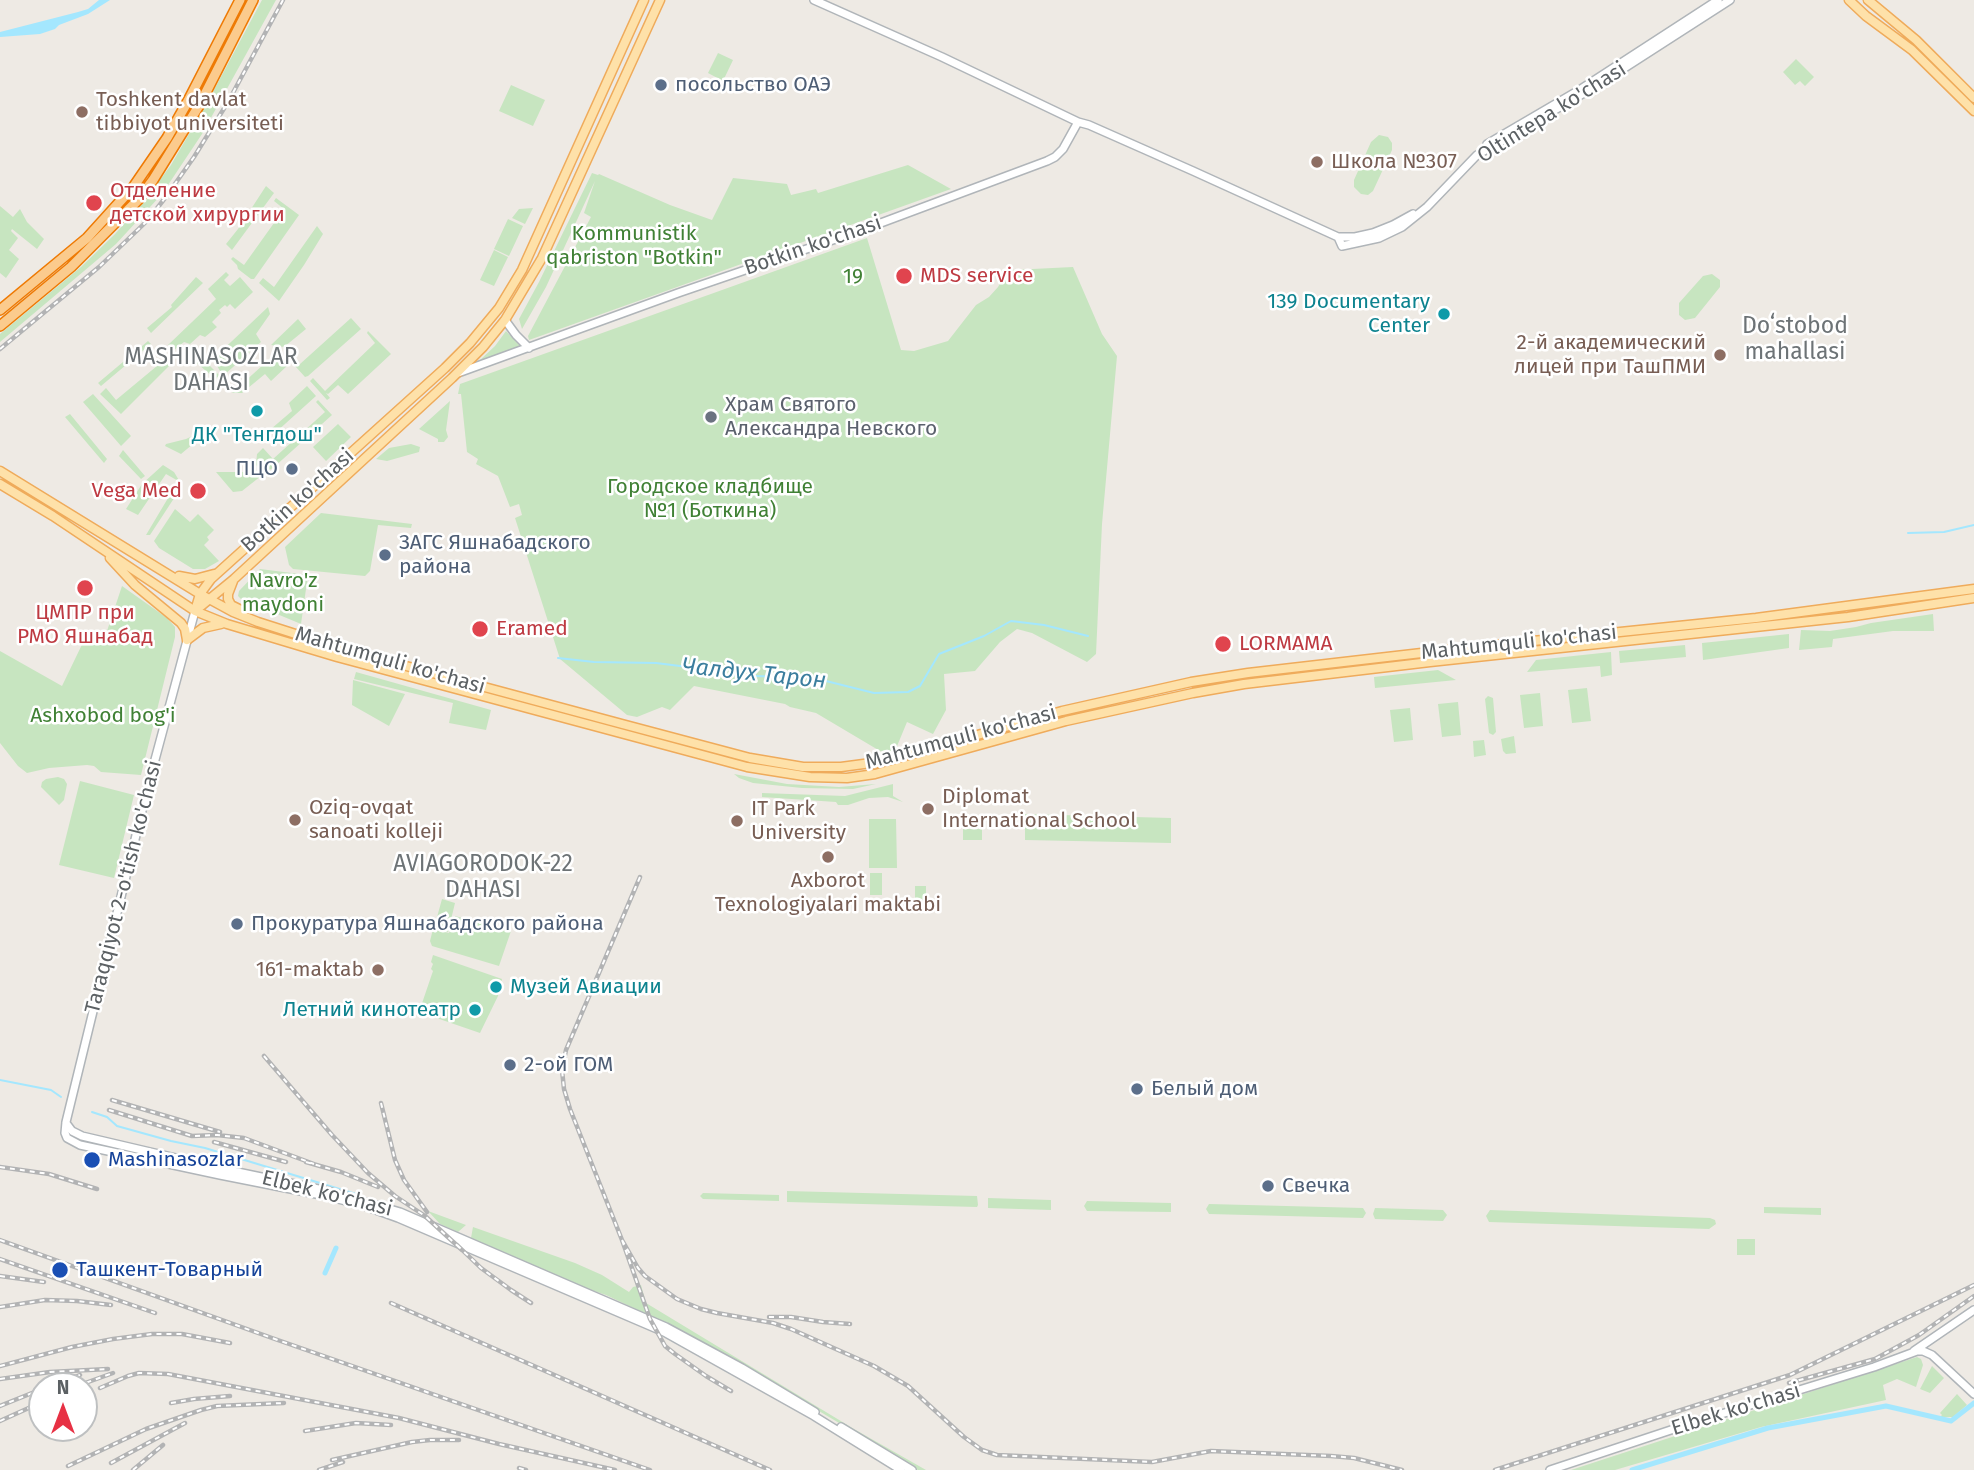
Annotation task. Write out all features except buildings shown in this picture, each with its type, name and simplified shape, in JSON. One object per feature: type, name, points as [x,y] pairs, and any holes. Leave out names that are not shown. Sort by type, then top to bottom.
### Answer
[{"type":"highway","points":[[0,308],[88,238],[141,177],[188,102],[240,0]]},
{"type":"highway","points":[[0,326],[71,267],[139,199],[200,104],[253,0]]},
{"type":"main road","name":"Botkin ko'chasi","points":[[200,594],[218,573],[445,368],[492,317],[522,270],[644,0]]},
{"type":"main road","name":"Botkin ko'chasi","points":[[195,611],[234,579],[457,373],[504,323],[542,258],[660,0]]},
{"type":"main road","points":[[814,0],[943,57],[1078,122],[1147,150],[1338,237],[1342,246]]},
{"type":"main road","name":"Oltintepa ko'chasi","points":[[1706,12],[1718,0]]},
{"type":"main road","name":"Oltintepa ko'chasi","points":[[1342,246],[1379,238],[1402,227],[1479,152],[1568,100],[1706,12],[1730,0]]},
{"type":"main road","points":[[1849,0],[1912,50],[1974,111]]},
{"type":"main road","points":[[1868,0],[1916,40],[1974,99]]},
{"type":"main road","name":"Botkin ko'chasi","points":[[457,373],[862,230],[1047,161],[1063,149],[1078,122]]},
{"type":"main road","points":[[1078,122],[1337,241],[1345,242],[1342,246]]},
{"type":"main road","points":[[573,155],[586,161]]},
{"type":"main road","name":"Oltintepa ko'chasi","points":[[1338,237],[1364,235],[1399,222],[1420,208],[1460,172]]},
{"type":"main road","points":[[492,317],[504,323],[529,348]]},
{"type":"main road","name":"Mahtumquli ko'chasi","points":[[0,471],[210,600],[233,612],[338,652],[747,767],[820,778],[847,778],[884,772],[1066,721],[1193,693],[1258,682],[1590,640]]},
{"type":"main road","name":"Mahtumquli ko'chasi","points":[[0,484],[195,611],[227,624],[741,756],[816,767],[854,766],[899,759],[1062,712],[1191,682],[1268,670],[1770,621],[1974,589]]},
{"type":"main road","points":[[315,486],[324,496]]},
{"type":"main road","points":[[101,548],[138,588],[181,623],[186,629],[187,640]]},
{"type":"main road","points":[[166,572],[195,579],[218,573]]},
{"type":"main road","points":[[234,579],[228,594],[231,605],[286,632]]},
{"type":"main road","points":[[195,611],[200,594]]},
{"type":"main road","name":"Mahtumquli ko'chasi","points":[[1770,621],[1849,617],[1974,598]]},
{"type":"main road","name":"Taraqqiyot 2-o'tish ko'chasi","points":[[65,1122],[195,611]]},
{"type":"main road","points":[[187,640],[208,626],[227,624]]},
{"type":"main road","points":[[1191,682],[1193,693]]},
{"type":"main road","name":"Elbek ko'chasi","points":[[65,1122],[66,1136],[80,1145],[291,1188],[362,1205],[398,1218],[664,1332],[814,1416],[901,1470]]},
{"type":"main road","name":"Elbek ko'chasi","points":[[65,1122],[69,1129],[79,1136],[352,1197],[443,1229],[666,1327],[743,1368],[912,1470]]},
{"type":"main road","points":[[1911,1352],[1974,1310]]},
{"type":"main road","points":[[1931,1340],[1932,1355],[1972,1393]]},
{"type":"main road","name":"Elbek ko'chasi","points":[[1550,1470],[1874,1367],[1911,1352],[1923,1351],[1932,1355]]},
{"type":"green space","points":[[262,0],[276,0],[202,134],[162,194],[116,244],[0,342],[0,334],[81,267],[142,204],[171,165]]},
{"type":"green space","points":[[718,53],[733,60],[723,81],[708,73]]},
{"type":"green space","points":[[1796,59],[1814,77],[1805,86],[1800,81],[1795,85],[1783,72]]},
{"type":"green space","points":[[511,85],[545,100],[533,126],[499,111]]},
{"type":"green space","points":[[1379,135],[1388,137],[1392,150],[1373,191],[1368,195],[1361,194],[1354,187],[1354,180],[1371,142]]},
{"type":"green space","name":"Kommunistik qabriston \"Botkin\"","points":[[908,165],[951,189],[529,340],[528,336],[591,217],[584,213],[595,181],[546,287],[522,329],[519,319],[592,173],[712,220],[733,178],[787,184],[791,195],[816,189],[818,193]]},
{"type":"green space","points":[[266,186],[274,193],[232,250],[226,244]]},
{"type":"green space","points":[[276,198],[299,215],[254,279],[251,279],[238,269],[231,259],[233,257],[244,265],[284,209],[274,201]]},
{"type":"green space","points":[[0,206],[13,217],[20,209],[27,222],[44,239],[37,249],[12,229],[18,238],[9,250],[19,259],[6,278],[0,273]]},
{"type":"green space","points":[[533,208],[525,224],[512,218],[519,209]]},
{"type":"green space","points":[[508,219],[523,226],[509,256],[494,249]]},
{"type":"green space","points":[[317,226],[323,234],[279,301],[259,283],[263,278],[274,287]]},
{"type":"green space","name":"Городское кладбище №1 (Боткина)","points":[[867,238],[901,350],[914,351],[948,341],[976,305],[989,297],[1005,274],[1012,270],[1073,267],[1102,334],[1117,356],[1102,524],[1096,654],[1087,662],[1032,633],[1017,629],[1000,642],[975,671],[944,674],[946,710],[933,734],[907,722],[895,751],[880,751],[816,713],[694,686],[670,710],[662,707],[637,717],[627,715],[560,659],[515,518],[522,515],[519,504],[510,507],[498,476],[476,464],[478,459],[467,452],[461,394],[458,394],[460,384]]},
{"type":"green space","points":[[494,250],[508,257],[494,286],[480,280]]},
{"type":"green space","points":[[226,272],[229,275],[224,280],[230,286],[240,277],[253,292],[235,309],[230,304],[219,310],[221,313],[212,322],[217,327],[205,337],[200,335],[190,344],[184,342],[173,351],[168,345],[216,299],[208,289]]},
{"type":"green space","points":[[1712,274],[1720,280],[1720,287],[1695,318],[1685,320],[1679,315],[1679,303],[1703,276]]},
{"type":"green space","points":[[196,277],[203,283],[151,333],[147,328],[172,307]]},
{"type":"green space","points":[[268,307],[270,314],[256,334],[261,342],[223,376],[213,359]]},
{"type":"green space","points":[[351,318],[361,329],[308,376],[305,377],[286,356],[289,352],[300,364]]},
{"type":"green space","points":[[298,319],[306,329],[284,347],[271,345]]},
{"type":"green space","points":[[368,331],[391,354],[348,394],[338,385],[326,393],[330,398],[327,400],[310,381],[313,378],[325,391],[375,343]]},
{"type":"green space","points":[[506,331],[521,347],[479,361],[495,346]]},
{"type":"green space","points":[[148,341],[151,344],[101,386],[98,383]]},
{"type":"green space","points":[[191,347],[219,375],[214,382],[213,377],[184,352]]},
{"type":"green space","points":[[274,355],[287,366],[271,381],[265,374],[242,393],[232,393]]},
{"type":"green space","points":[[169,356],[173,362],[121,414],[100,394],[106,388],[116,400]]},
{"type":"green space","points":[[307,386],[316,396],[275,433],[271,429],[292,411],[289,403]]},
{"type":"green space","points":[[93,394],[131,436],[121,446],[83,402]]},
{"type":"green space","points":[[318,400],[332,415],[273,468],[269,470],[258,467],[257,454],[263,448],[273,459],[325,412],[316,402]]},
{"type":"green space","points":[[450,401],[446,430],[448,437],[444,442],[438,442],[438,439],[419,429]]},
{"type":"green space","points":[[70,414],[107,459],[104,463],[65,417]]},
{"type":"green space","points":[[338,424],[351,437],[326,461],[313,447]]},
{"type":"green space","points":[[199,433],[199,439],[181,454],[165,446],[166,444]]},
{"type":"green space","points":[[411,444],[420,447],[419,452],[387,461],[376,459],[389,448]]},
{"type":"green space","points":[[123,450],[145,476],[141,479],[119,456]]},
{"type":"green space","points":[[163,465],[174,472],[180,482],[166,474],[138,515],[126,509],[142,484]]},
{"type":"green space","points":[[216,472],[251,472],[261,476],[242,491],[233,492]]},
{"type":"green space","points":[[177,483],[182,486],[150,535],[146,535]]},
{"type":"green space","points":[[175,509],[190,522],[198,514],[214,530],[204,545],[219,561],[205,569],[193,569],[159,548],[154,541]]},
{"type":"green space","points":[[321,513],[412,524],[411,528],[378,525],[370,571],[365,576],[293,569],[289,565],[285,547]]},
{"type":"green space","name":"Navro'z maydoni","points":[[260,569],[308,575],[301,624],[238,596],[239,591]]},
{"type":"green space","name":"Ashxobod bog'i","points":[[122,586],[167,618],[175,627],[175,637],[141,775],[101,772],[94,766],[87,765],[27,773],[0,743],[0,651],[62,686],[89,630],[105,637]]},
{"type":"green space","points":[[1933,614],[1934,631],[1893,631],[1833,639],[1832,647],[1799,650],[1801,630],[1830,631]]},
{"type":"green space","points":[[1789,634],[1789,648],[1703,660],[1702,643]]},
{"type":"green space","points":[[1685,645],[1686,657],[1620,663],[1619,651]]},
{"type":"green space","points":[[1611,652],[1612,675],[1601,677],[1600,666],[1527,672],[1536,660]]},
{"type":"green space","points":[[1438,670],[1456,680],[1375,688],[1374,677]]},
{"type":"green space","points":[[356,672],[491,710],[486,730],[449,723],[453,703],[354,679]]},
{"type":"green space","points":[[353,680],[405,694],[389,726],[352,705]]},
{"type":"green space","points":[[1587,688],[1591,721],[1572,723],[1568,690]]},
{"type":"green space","points":[[1540,693],[1543,726],[1524,728],[1520,695]]},
{"type":"green space","points":[[1488,696],[1493,698],[1496,732],[1493,735],[1489,733],[1485,699]]},
{"type":"green space","points":[[1458,702],[1461,735],[1442,737],[1438,704]]},
{"type":"green space","points":[[1410,708],[1413,740],[1394,742],[1390,710]]},
{"type":"green space","points":[[1514,736],[1516,753],[1506,754],[1501,739]]},
{"type":"green space","points":[[1484,740],[1486,755],[1474,757],[1473,741]]},
{"type":"green space","points":[[734,774],[787,784],[839,787],[876,784],[853,789],[802,788],[753,783]]},
{"type":"green space","points":[[46,779],[64,779],[67,784],[64,800],[59,805],[41,787]]},
{"type":"green space","points":[[80,781],[134,795],[114,878],[59,865]]},
{"type":"green space","points":[[893,784],[893,796],[903,802],[888,797],[838,805],[836,802],[762,797],[762,793],[845,796]]},
{"type":"green space","points":[[1025,814],[1171,818],[1171,843],[1025,840]]},
{"type":"green space","points":[[869,819],[896,819],[897,868],[869,868]]},
{"type":"green space","points":[[963,829],[982,829],[982,840],[963,840]]},
{"type":"green space","points":[[870,873],[882,873],[882,895],[870,895]]},
{"type":"green space","points":[[915,886],[926,886],[926,904],[915,904]]},
{"type":"green space","points":[[442,899],[455,903],[448,932],[434,928]]},
{"type":"green space","points":[[455,916],[511,931],[499,966],[432,946],[430,941],[433,929],[449,933]]},
{"type":"green space","points":[[433,955],[502,979],[498,996],[480,1033],[419,1012],[433,971]]},
{"type":"green space","points":[[787,1191],[977,1196],[978,1205],[787,1202]]},
{"type":"green space","points":[[703,1193],[779,1195],[779,1201],[703,1199],[700,1196]]},
{"type":"green space","points":[[988,1198],[1051,1200],[1051,1210],[988,1208]]},
{"type":"green space","points":[[1087,1201],[1171,1203],[1171,1212],[1087,1211],[1084,1206]]},
{"type":"green space","points":[[1209,1204],[1363,1208],[1366,1213],[1363,1218],[1209,1214],[1206,1209]]},
{"type":"green space","points":[[1764,1207],[1821,1208],[1821,1215],[1764,1213]]},
{"type":"green space","points":[[1375,1208],[1443,1210],[1447,1215],[1443,1221],[1375,1219]]},
{"type":"green space","points":[[1490,1210],[1710,1218],[1715,1220],[1716,1224],[1709,1229],[1489,1222],[1486,1216]]},
{"type":"green space","points":[[428,1211],[466,1225],[458,1232],[440,1224]]},
{"type":"green space","points":[[473,1227],[575,1263],[602,1275],[629,1292],[633,1287],[641,1285],[646,1303],[926,1470],[918,1470],[725,1355],[663,1322],[471,1238]]},
{"type":"green space","points":[[1737,1239],[1755,1239],[1755,1255],[1737,1255]]},
{"type":"green space","points":[[1917,1357],[1923,1365],[1916,1387],[1897,1379],[1883,1385],[1886,1400],[1761,1427],[1615,1470],[1571,1470]]},
{"type":"green space","points":[[1932,1366],[1944,1378],[1930,1393],[1920,1389]]},
{"type":"green space","points":[[1957,1394],[1967,1405],[1953,1417],[1940,1417],[1940,1413]]},
{"type":"water","points":[[99,0],[110,0],[88,14],[55,29],[40,34],[0,37],[0,32],[88,9]]},
{"type":"waterway","name":"Чалдух Тарон","points":[[1908,533],[1944,532],[1974,525]]},
{"type":"waterway","name":"Чалдух Тарон","points":[[558,658],[594,662],[656,663],[726,675],[814,678],[874,693],[908,692],[920,686],[939,654],[984,636],[1011,621],[1044,625],[1088,636]]},
{"type":"waterway","points":[[0,1080],[51,1090],[61,1097]]},
{"type":"waterway","points":[[92,1112],[107,1117],[117,1126],[205,1148],[356,1194]]},
{"type":"waterway","points":[[325,1273],[336,1248]]},
{"type":"waterway","points":[[1632,1470],[1768,1428],[1886,1406],[1951,1421],[1974,1403]]},
{"type":"railway","points":[[0,349],[99,267],[148,220],[194,157],[228,102],[283,0]]},
{"type":"railway","points":[[640,877],[566,1050],[562,1070],[564,1089],[650,1319],[665,1346],[731,1391]]},
{"type":"railway","points":[[264,1056],[368,1173],[395,1196],[425,1216],[462,1250]]},
{"type":"railway","points":[[112,1100],[220,1132]]},
{"type":"railway","points":[[381,1103],[395,1160],[404,1180],[427,1212]]},
{"type":"railway","points":[[109,1110],[192,1136],[244,1138],[314,1164]]},
{"type":"railway","points":[[214,1142],[286,1162]]},
{"type":"railway","points":[[306,1162],[378,1187]]},
{"type":"railway","points":[[0,1167],[49,1174],[97,1189]]},
{"type":"railway","points":[[0,1240],[650,1470]]},
{"type":"railway","points":[[622,1240],[645,1276],[677,1299],[701,1309],[791,1329],[874,1366],[908,1386],[964,1437],[982,1450],[997,1455],[1152,1462],[1211,1451],[1354,1458],[1402,1470]]},
{"type":"railway","points":[[457,1245],[481,1268],[531,1303]]},
{"type":"railway","points":[[0,1259],[155,1313]]},
{"type":"railway","points":[[0,1276],[44,1282]]},
{"type":"railway","points":[[1495,1470],[1790,1375],[1974,1285]]},
{"type":"railway","points":[[1789,1383],[1875,1359],[1919,1335],[1974,1296]]},
{"type":"railway","points":[[0,1307],[45,1300],[111,1305]]},
{"type":"railway","points":[[391,1303],[770,1470]]},
{"type":"railway","points":[[769,1317],[850,1324]]},
{"type":"railway","points":[[0,1366],[72,1347],[152,1334],[182,1334],[230,1343]]},
{"type":"railway","points":[[0,1379],[50,1372],[108,1369]]},
{"type":"railway","points":[[98,1378],[113,1373]]},
{"type":"railway","points":[[100,1388],[139,1373],[168,1374],[399,1418],[615,1470]]},
{"type":"railway","points":[[0,1406],[28,1395]]},
{"type":"railway","points":[[171,1403],[230,1396]]},
{"type":"railway","points":[[68,1466],[146,1429],[201,1410],[217,1406],[284,1403]]},
{"type":"railway","points":[[0,1421],[28,1408]]},
{"type":"railway","points":[[111,1463],[185,1423]]},
{"type":"railway","points":[[305,1431],[356,1423],[391,1425]]},
{"type":"railway","points":[[332,1460],[412,1442],[459,1440]]},
{"type":"railway","points":[[133,1470],[163,1445]]},
{"type":"railway","points":[[319,1470],[343,1462]]},
{"type":"railway","points":[[519,1468],[526,1470]]},
{"type":"place","name":"посольство ОАЭ","points":[[661,85]]},
{"type":"place","name":"Toshkent davlat tibbiyot universiteti","points":[[82,112]]},
{"type":"place","name":"Школа №307","points":[[1317,162]]},
{"type":"place","name":"Отделение детской хирургии","points":[[94,203]]},
{"type":"place","name":"MDS service","points":[[904,276]]},
{"type":"place","name":"139 Documentary Center","points":[[1444,314]]},
{"type":"place","name":"2-й академический лицей при ТашПМИ","points":[[1720,355]]},
{"type":"place","name":"ДК \"Тенгдош\"","points":[[257,411]]},
{"type":"place","name":"Храм Святого Александра Невского","points":[[711,417]]},
{"type":"place","name":"ПЦО","points":[[292,469]]},
{"type":"place","name":"Vega Med","points":[[198,491]]},
{"type":"place","name":"ЗАГС Яшнабадского района","points":[[385,555]]},
{"type":"place","name":"ЦМПР при РМО Яшнабад","points":[[85,588]]},
{"type":"place","name":"Eramed","points":[[480,629]]},
{"type":"place","name":"LORMAMA","points":[[1223,644]]},
{"type":"place","name":"Diplomat International School","points":[[928,809]]},
{"type":"place","name":"Oziq-ovqat sanoati kolleji","points":[[295,820]]},
{"type":"place","name":"IT Park University","points":[[737,821]]},
{"type":"place","name":"Axborot Texnologiyalari maktabi","points":[[828,857]]},
{"type":"place","name":"Прокуратура Яшнабадского района","points":[[237,924]]},
{"type":"place","name":"161-maktab","points":[[378,970]]},
{"type":"place","name":"Музей Авиации","points":[[496,987]]},
{"type":"place","name":"Летний кинотеатр","points":[[475,1010]]},
{"type":"place","name":"2-ой ГОМ","points":[[510,1065]]},
{"type":"place","name":"Белый дом","points":[[1137,1089]]},
{"type":"place","name":"Mashinasozlar","points":[[92,1160]]},
{"type":"place","name":"Свечка","points":[[1268,1186]]},
{"type":"place","name":"Ташкент-Товарный","points":[[60,1270]]},
{"type":"district","name":"Doʻstobod mahallasi","points":[[1795,340]]},
{"type":"district","name":"MASHINASOZLAR DAHASI","points":[[211,371]]},
{"type":"district","name":"AVIAGORODOK-22 DAHASI","points":[[483,878]]},
{"type":"park label","name":"19","points":[[853,277]]}]
